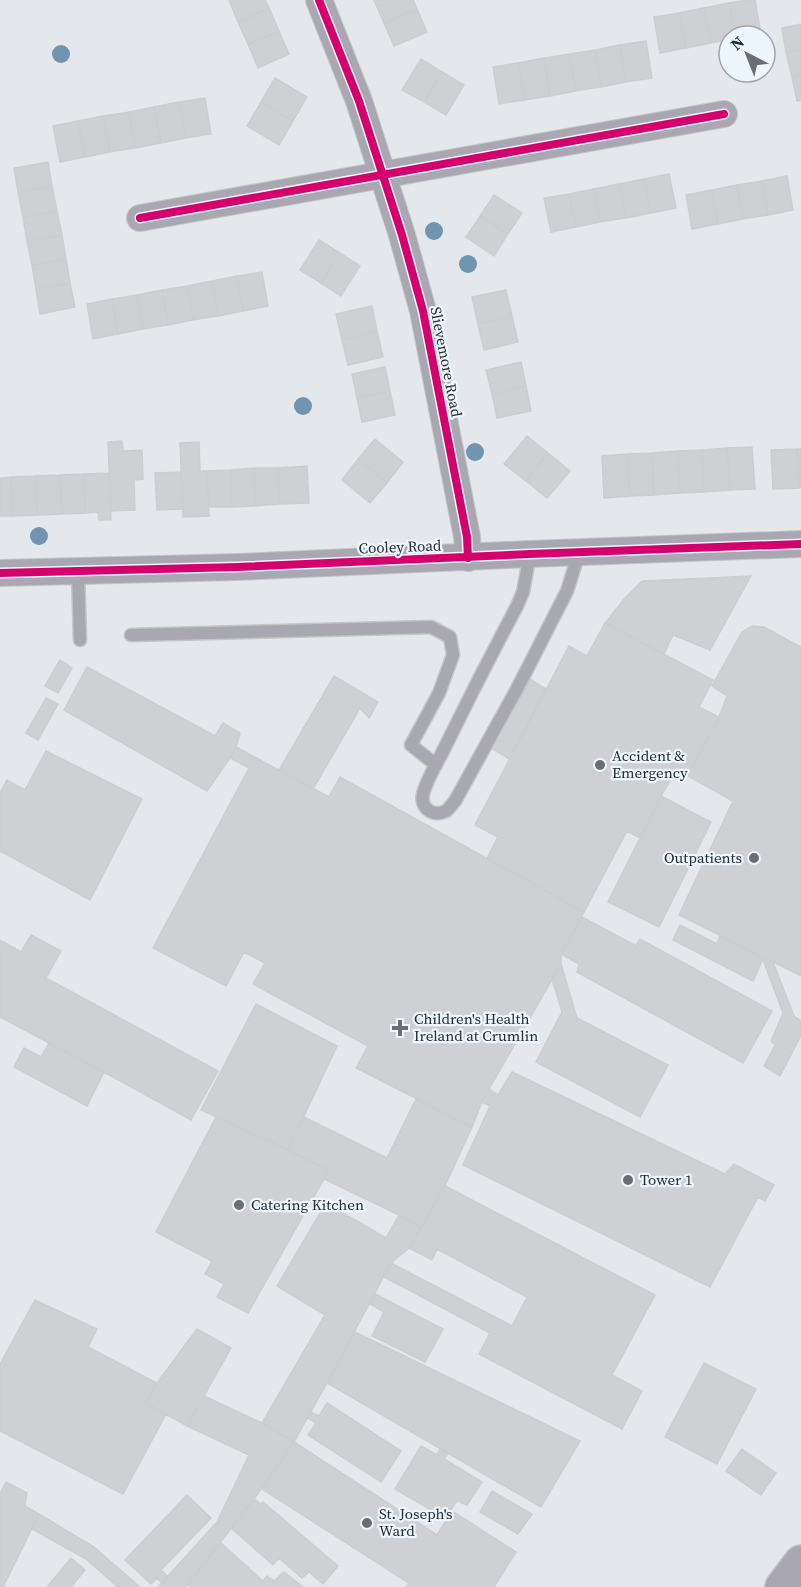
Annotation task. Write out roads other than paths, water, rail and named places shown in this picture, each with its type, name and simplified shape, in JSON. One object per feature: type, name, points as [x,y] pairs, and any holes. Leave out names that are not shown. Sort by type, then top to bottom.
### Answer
[{"type":"main road","points":[[782,1587],[801,1562]]},
{"type":"street","name":"Slievemore Road","points":[[319,0],[359,100],[384,176],[423,311],[467,537],[468,558]]},
{"type":"street","points":[[140,218],[724,114]]},
{"type":"street","name":"Cooley Road","points":[[0,573],[237,567],[801,544]]},
{"type":"lane","points":[[530,554],[523,592],[517,606],[426,785],[422,801],[429,812],[442,813],[455,801],[518,687],[567,591],[579,553]]},
{"type":"lane","points":[[78,572],[80,640]]},
{"type":"lane","points":[[131,635],[431,627],[450,637],[453,655],[439,693],[411,745],[436,765]]},
{"type":"place","name":"Accident & Emergency","points":[[600,765]]},
{"type":"place","name":"Outpatients","points":[[754,858]]},
{"type":"place","name":"Children's Health Ireland at Crumlin","points":[[400,1028]]},
{"type":"place","name":"Tower 1","points":[[628,1180]]},
{"type":"place","name":"Catering Kitchen","points":[[239,1205]]},
{"type":"place","name":"St. Joseph's Ward","points":[[367,1523]]}]
